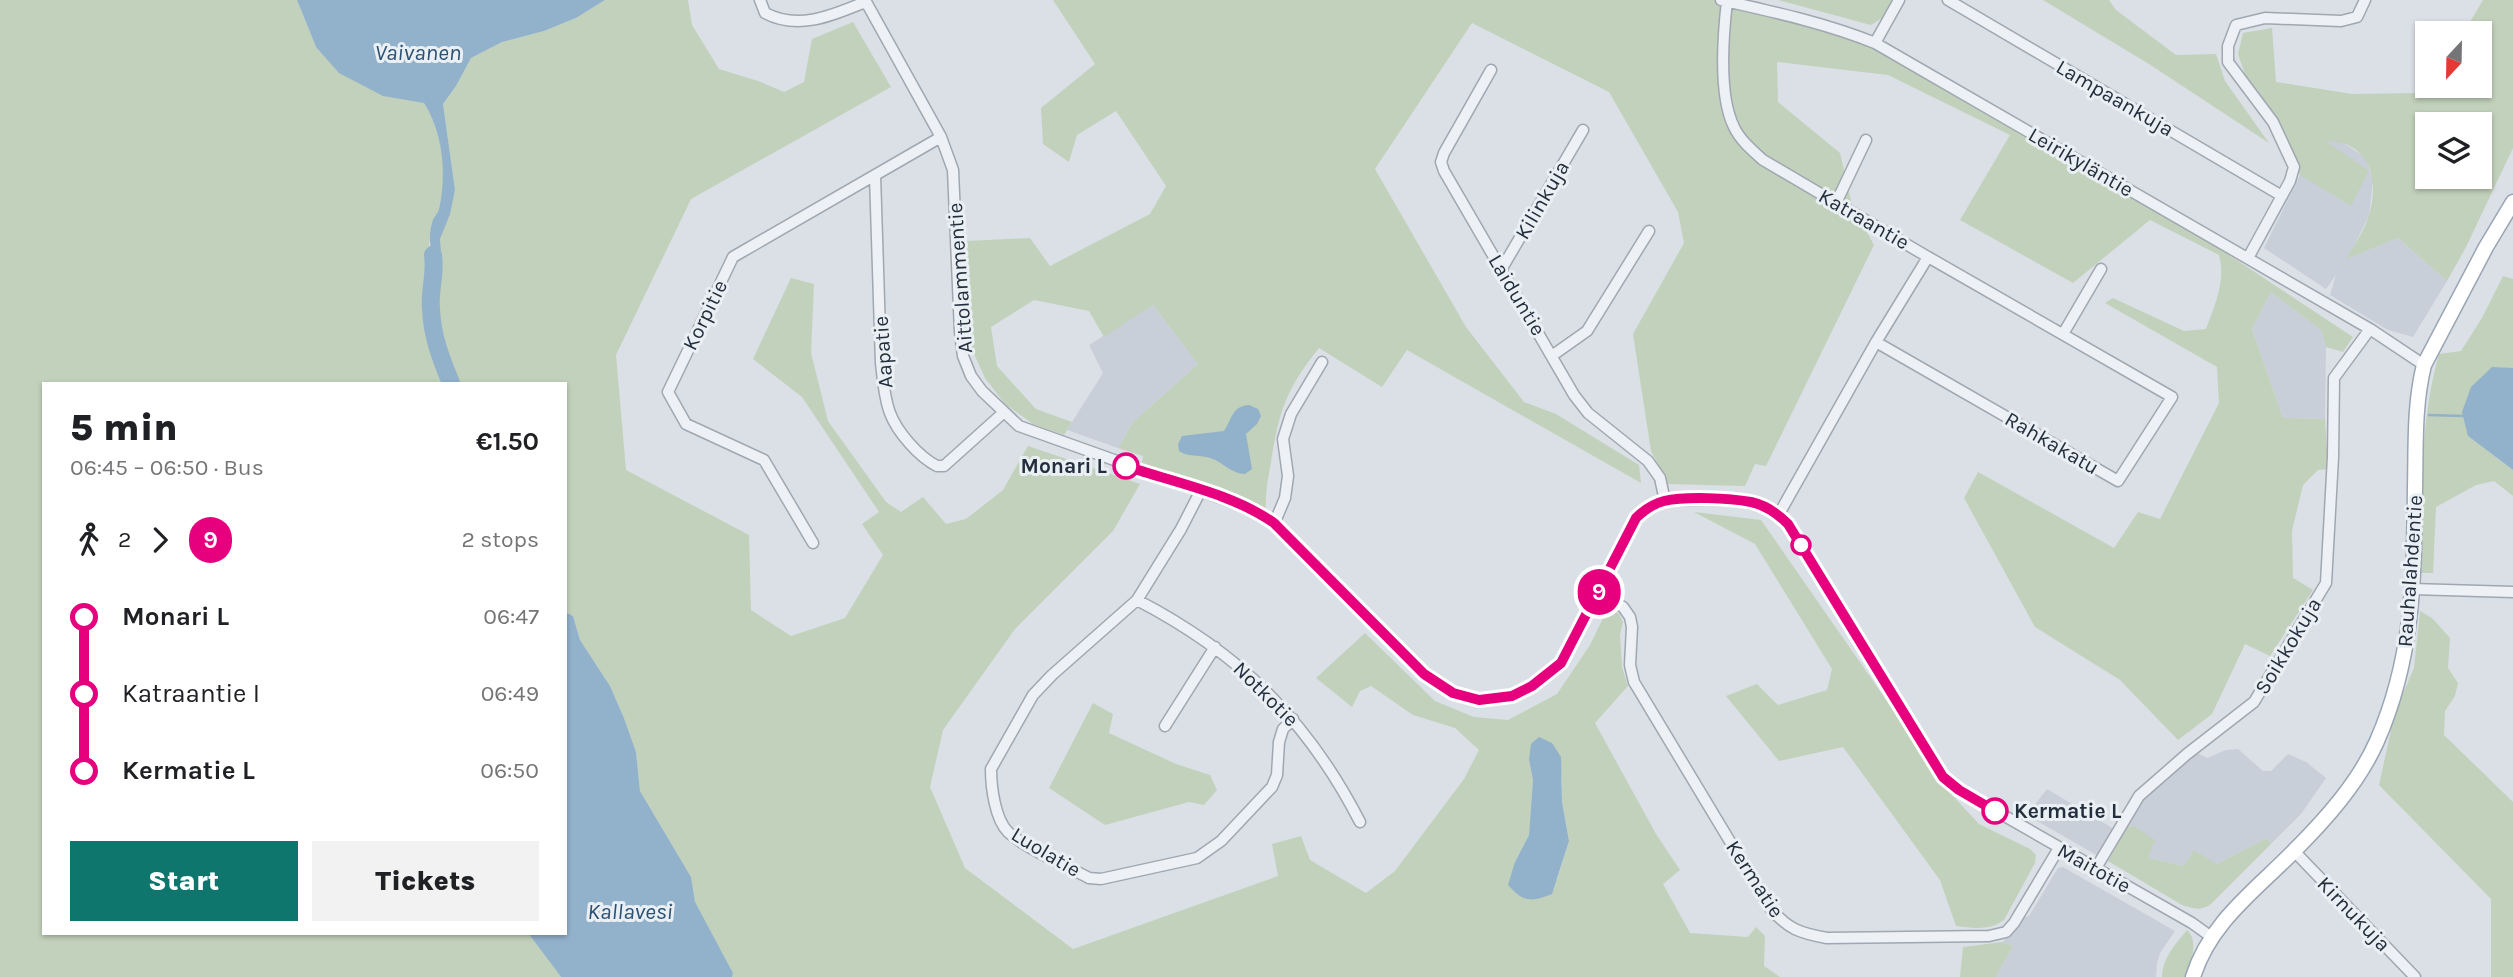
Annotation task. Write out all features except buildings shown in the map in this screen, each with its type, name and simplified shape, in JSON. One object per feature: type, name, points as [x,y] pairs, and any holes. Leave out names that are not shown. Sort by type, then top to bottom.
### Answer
[{"type":"main road","name":"Rauhalahdentie","points":[[2193,977],[2210,936],[2256,885],[2294,851],[2347,792],[2376,744],[2403,669],[2412,607],[2416,422],[2424,365],[2486,247],[2513,202]]},
{"type":"street","points":[[760,0],[765,13],[776,19],[799,22],[820,19],[865,1]]},
{"type":"street","points":[[1875,43],[1899,0]]},
{"type":"street","name":"Lampaankuja","points":[[1948,0],[2282,197]]},
{"type":"street","points":[[2248,258],[2282,197],[2294,167],[2273,122],[2228,62],[2228,46],[2236,25],[2265,18],[2349,19],[2357,17],[2365,0]]},
{"type":"street","name":"Aittolammentie","points":[[865,1],[941,137],[953,170],[963,356],[971,376],[1003,413],[1019,426],[1257,511],[1274,523],[1424,674],[1453,693],[1479,700],[1512,696],[1532,686],[1561,663],[1636,518],[1650,506],[1664,501]]},
{"type":"street","name":"Leirikyläntie","points":[[1724,1],[1813,20],[1875,43],[2370,329],[2424,365]]},
{"type":"street","name":"Katraantie","points":[[1724,1],[1725,92],[1732,124],[1741,139],[1763,160],[1928,257],[1876,342],[1779,514]]},
{"type":"street","name":"Laiduntie","points":[[1492,70],[1441,162],[1444,171],[1574,395],[1588,414],[1648,461],[1660,478],[1664,501]]},
{"type":"street","name":"Kilinkuja","points":[[1501,270],[1583,130]]},
{"type":"street","name":"Korpitie","points":[[813,543],[764,460],[686,424],[668,393],[733,257],[941,137]]},
{"type":"street","points":[[1836,203],[1866,140]]},
{"type":"street","name":"Aapatie","points":[[875,175],[881,363],[883,388],[890,415],[909,442],[937,466],[944,466],[1003,413]]},
{"type":"street","points":[[1553,355],[1587,331],[1649,231]]},
{"type":"street","name":"Rahkakatu","points":[[1876,342],[2118,481],[2172,397],[1928,257]]},
{"type":"street","points":[[2063,334],[2101,269]]},
{"type":"street","name":"Soikkokuja","points":[[2096,868],[2139,796],[2254,702],[2326,583],[2334,378],[2370,329]]},
{"type":"street","points":[[1274,523],[1285,498],[1288,476],[1283,439],[1291,414],[1322,362]]},
{"type":"street","name":"Luolatie","points":[[1201,490],[1181,529],[1137,600],[1069,659],[1033,695],[991,769],[1000,821],[1008,832],[1089,878],[1101,879],[1197,858],[1221,841],[1272,787],[1277,775],[1279,742],[1283,729],[1293,719]]},
{"type":"street","points":[[1664,501],[1752,502],[1779,514]]},
{"type":"street","name":"Maitotie","points":[[1779,514],[1788,524],[1943,777],[1959,790],[2192,923],[2210,936]]},
{"type":"street","points":[[2412,589],[2513,592]]},
{"type":"street","name":"Kermatie","points":[[1598,594],[1623,607],[1630,617],[1630,665],[1634,682],[1770,908],[1783,923],[1801,934],[1827,938],[1989,936],[2006,932],[2027,904],[2059,848]]},
{"type":"street","name":"Notkotie","points":[[1137,600],[1215,647],[1273,696],[1311,741],[1360,822]]},
{"type":"street","points":[[1165,726],[1215,647]]},
{"type":"street","name":"Kirnukuja","points":[[2294,851],[2415,977]]},
{"type":"shaded area","points":[[2325,141],[2340,141],[2365,157],[2373,180],[2369,216],[2348,258],[2398,238],[2447,281],[2413,337],[2388,330],[2330,295],[2336,275],[2326,289],[2264,248],[2300,175]]},
{"type":"shaded area","points":[[2271,292],[2321,330],[2326,347],[2325,419],[2283,418],[2252,329]]},
{"type":"shaded area","points":[[1153,305],[1198,364],[1133,422],[1118,448],[1067,430],[1103,373],[1089,345]]},
{"type":"shaded area","points":[[2238,749],[2263,771],[2271,771],[2288,754],[2306,762],[2326,778],[2301,814],[2271,844],[2267,838],[2217,864],[2184,866],[2148,858],[2134,826],[2126,828],[2143,798],[2196,752],[2207,758],[2226,750]]},
{"type":"shaded area","points":[[2047,789],[2114,829],[2098,856],[2027,815]]},
{"type":"shaded area","points":[[2063,867],[2175,931],[2160,953],[2156,977],[1996,977],[2013,946],[2003,942],[2022,918],[2029,916],[2058,868]]},
{"type":"green space","points":[[0,0],[297,0],[316,47],[424,103],[436,127],[442,154],[442,196],[432,223],[429,245],[441,250],[440,239],[455,191],[443,104],[471,58],[502,42],[544,31],[576,18],[605,0],[688,0],[692,25],[719,69],[784,92],[804,82],[812,39],[853,22],[891,87],[691,199],[616,355],[626,470],[749,535],[751,610],[791,636],[845,618],[883,555],[862,524],[879,512],[802,397],[753,359],[791,278],[814,284],[811,353],[828,421],[886,502],[901,512],[923,497],[946,524],[966,519],[1003,490],[1028,446],[1140,484],[1113,531],[1015,629],[943,730],[930,787],[965,868],[1073,949],[1278,876],[1272,844],[1301,836],[1310,860],[1366,893],[1395,871],[1464,779],[1479,750],[1455,728],[1413,715],[1371,686],[1360,691],[1352,707],[1316,678],[1365,633],[1435,701],[1474,717],[1508,720],[1557,694],[1590,645],[1605,614],[1613,609],[1623,622],[1620,635],[1622,667],[1628,686],[1595,723],[1656,834],[1680,870],[1663,884],[1690,933],[1748,937],[1756,927],[1765,936],[1764,966],[1780,977],[732,977],[733,973],[694,901],[691,877],[640,791],[636,752],[610,686],[580,640],[573,616],[567,613],[567,382],[42,382],[42,935],[530,935],[561,977],[0,977]],"holes":[[[1529,760],[1562,777],[1562,802],[1569,841],[1557,880],[1515,862],[1529,835],[1533,780]]]},
{"type":"green space","points":[[1053,0],[1727,0],[1874,45],[2197,234],[2353,337],[2343,352],[2326,347],[2321,330],[2271,292],[2252,329],[2283,418],[2325,419],[2328,469],[2318,470],[2303,485],[2292,531],[2293,578],[2313,590],[2270,656],[2245,644],[2212,714],[2178,740],[2120,680],[2035,627],[1964,498],[1978,472],[2114,548],[2138,512],[2160,519],[2219,403],[2217,367],[2105,303],[2113,298],[2184,331],[2206,329],[2220,284],[2219,255],[2150,220],[2073,283],[1960,220],[2010,135],[1888,75],[1777,62],[1778,102],[1840,153],[1852,205],[1874,245],[1766,466],[1755,464],[1745,486],[1668,484],[1651,451],[1633,334],[1684,243],[1678,212],[1609,92],[1472,23],[1375,169],[1466,327],[1524,402],[1556,414],[1639,465],[1641,483],[1407,350],[1382,387],[1319,348],[1291,389],[1281,414],[1268,480],[1266,511],[1142,464],[1143,456],[1118,448],[1133,422],[1198,364],[1153,305],[1104,337],[1089,311],[1034,300],[991,327],[997,366],[1036,409],[1072,422],[1064,435],[1033,424],[1005,404],[985,378],[970,345],[967,241],[1030,238],[1050,266],[1150,214],[1166,186],[1116,111],[1077,135],[1069,162],[1043,144],[1041,108],[1095,64]]},
{"type":"green space","points":[[1778,0],[1892,0],[1882,18],[1871,25]]},
{"type":"green space","points":[[2043,0],[2109,0],[2116,10],[2176,55],[2216,54],[2225,81],[2269,143],[2149,64]]},
{"type":"green space","points":[[2483,0],[2513,0],[2513,148],[2447,281],[2398,238],[2346,259],[2369,215],[2373,188],[2368,165],[2352,148],[2326,141],[2369,171],[2351,206],[2300,175],[2280,122],[2247,80],[2238,54],[2243,33],[2272,28],[2276,82],[2352,94],[2415,93],[2415,98],[2492,98],[2492,21],[2471,21]]},
{"type":"green space","points":[[2503,276],[2513,279],[2513,368],[2492,368],[2468,436],[2513,470],[2513,496],[2494,481],[2476,485],[2436,507],[2433,573],[2420,573],[2425,435],[2439,354],[2461,351],[2482,318]]},
{"type":"green space","points":[[1694,512],[1761,520],[1953,796],[1979,824],[2030,849],[2036,855],[2035,863],[2004,920],[1987,927],[1956,926],[1940,880],[1843,747],[1779,761],[1726,696],[1757,684],[1778,705],[1827,690],[1832,669],[1755,544]]},
{"type":"green space","points":[[2420,611],[2432,618],[2450,638],[2448,668],[2458,683],[2455,696],[2445,711],[2444,735],[2513,802],[2513,977],[2491,977],[2491,899],[2379,785],[2395,712],[2414,668]]},
{"type":"green space","points":[[1093,703],[1113,714],[1109,733],[1176,764],[1210,775],[1217,790],[1204,805],[1189,802],[1105,825],[1049,788]]},
{"type":"green space","points":[[2134,826],[2155,840],[2148,858],[2184,866],[2194,850],[2217,864],[2267,838],[2271,844],[2211,904],[2204,908],[2194,908],[2182,905],[2108,861],[2126,828]]},
{"type":"green space","points":[[2187,930],[2193,940],[2193,946],[2187,977],[2162,977],[2167,957]]},
{"type":"green space","points":[[2003,942],[2013,946],[1996,977],[1960,977],[1963,947]]},
{"type":"water","name":"Vaivanen","points":[[297,0],[605,0],[576,18],[544,31],[502,42],[471,58],[443,104],[455,190],[450,214],[440,239],[441,250],[433,255],[430,231],[439,209],[443,168],[439,140],[424,103],[383,96],[339,73],[316,47]]},
{"type":"water","points":[[2492,367],[2513,368],[2513,470],[2468,436],[2462,412],[2471,387]]},
{"type":"water","points":[[1249,405],[1258,409],[1261,416],[1246,434],[1252,469],[1245,474],[1209,458],[1179,451],[1178,444],[1182,436],[1224,431],[1233,414],[1239,408]]},
{"type":"water","name":"Kallavesi","points":[[567,613],[573,616],[580,640],[610,686],[636,752],[640,791],[691,877],[695,902],[733,973],[732,977],[561,977],[530,935],[567,935]]},
{"type":"water","points":[[1539,737],[1552,743],[1561,757],[1562,802],[1569,841],[1552,894],[1528,899],[1508,885],[1515,862],[1529,835],[1533,780],[1529,760],[1531,744]]},
{"type":"waterway","points":[[433,255],[433,329],[451,382]]},
{"type":"waterway","points":[[2429,415],[2464,416]]},
{"type":"bus line","name":"9","points":[[1126,466],[1257,511],[1274,523],[1424,674],[1453,693],[1479,700],[1512,696],[1532,686],[1561,663],[1636,518],[1644,510],[1664,501],[1752,502],[1779,514],[1788,524],[1943,777],[1959,790],[1995,811]]},
{"type":"place","name":"Monari L","points":[[1126,466]]},
{"type":"place","name":"Kermatie L","points":[[1995,811]]}]
